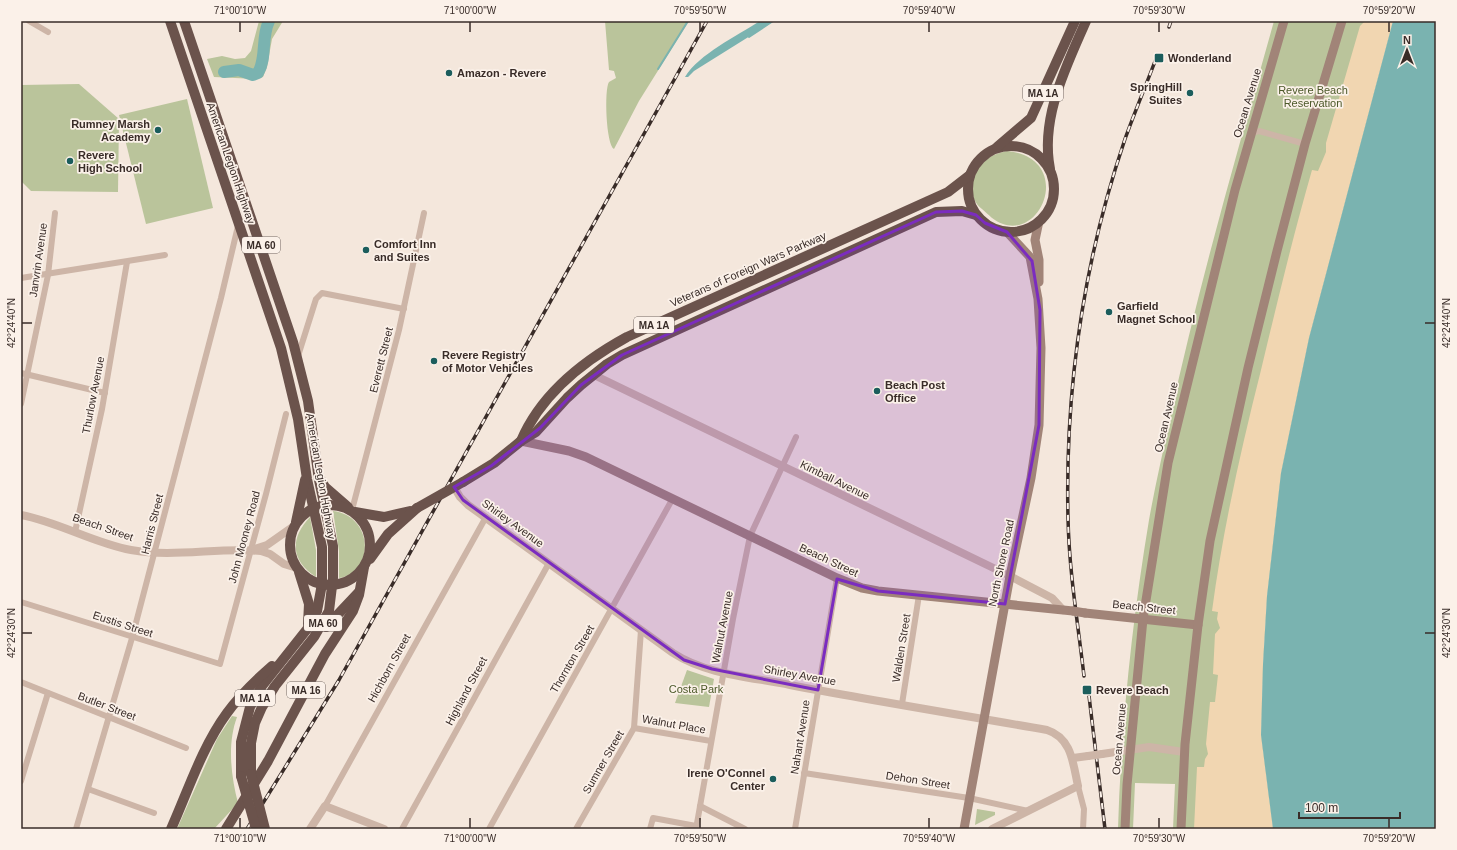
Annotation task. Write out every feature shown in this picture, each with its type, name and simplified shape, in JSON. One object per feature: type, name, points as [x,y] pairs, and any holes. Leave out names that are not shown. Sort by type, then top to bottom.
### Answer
[{"type":"highway","name":"American Legion Highway","points":[[170,21],[286,366],[298,419],[322,547],[322,584]]},
{"type":"highway","name":"American Legion Highway","points":[[184,21],[278,295],[298,358],[310,413],[318,474],[333,546],[333,585]]},
{"type":"highway","name":"MA 1A","points":[[970,175],[979,161],[1016,132],[1031,118],[1075,21]]},
{"type":"highway","name":"MA 1A","points":[[976,215],[995,229],[1007,232],[1024,230],[1039,221],[1045,215],[1052,202],[1053,181],[1047,139],[1051,118],[1057,92],[1086,21]]},
{"type":"highway","points":[[992,151],[1002,147],[1025,149],[1035,154],[1043,161],[1053,181]]},
{"type":"highway","points":[[970,175],[968,183],[969,200],[976,215]]},
{"type":"highway","name":"Veterans of Foreign Wars Parkway","points":[[521,441],[532,419],[552,394],[574,372],[602,351],[627,337],[948,192],[970,175]]},
{"type":"highway","name":"Veterans of Foreign Wars Parkway","points":[[352,510],[384,517],[397,515],[417,508],[458,488],[494,463],[540,428],[566,398],[607,364],[640,346],[936,212],[946,210],[962,211],[976,215]]},
{"type":"highway","points":[[295,525],[304,487],[306,468]]},
{"type":"highway","points":[[298,569],[309,579],[322,584],[333,585],[351,579],[365,566],[371,549],[370,535],[363,521],[325,487],[318,474]]},
{"type":"highway","name":"MA 1A","points":[[256,829],[241,742],[250,708],[262,686],[304,633],[308,622],[309,607],[298,569],[290,550],[290,538],[295,525],[303,515],[314,508],[325,505],[338,505],[352,510]]},
{"type":"highway","name":"Veterans of Foreign Wars Parkway","points":[[365,566],[388,534],[417,508]]},
{"type":"highway","name":"MA 1A","points":[[265,829],[246,775],[251,743],[260,711],[272,690],[300,655],[360,590],[365,566]]},
{"type":"highway","name":"MA 60","points":[[304,633],[317,611],[322,584]]},
{"type":"highway","name":"MA 60","points":[[300,655],[328,615],[333,585]]},
{"type":"highway","name":"MA 16","points":[[226,829],[268,761],[322,659],[352,611],[360,590]]},
{"type":"highway","points":[[171,829],[208,745],[225,716],[248,688],[294,646]]},
{"type":"main road","name":"Ocean Avenue","points":[[1125,829],[1130,750],[1143,619],[1168,463],[1202,316],[1250,134],[1284,21]]},
{"type":"main road","points":[[1181,829],[1184,752],[1198,625],[1210,541],[1249,362],[1305,144],[1342,21]]},
{"type":"main road","name":"North Shore Road","points":[[964,829],[1010,576],[1031,478],[1039,426],[1041,348],[1038,299],[1040,260],[1035,240],[1039,221]]},
{"type":"main road","name":"North Shore Road","points":[[1007,232],[1030,257],[1038,299]]},
{"type":"main road","name":"Beach Street","points":[[521,441],[582,455],[837,578],[867,589],[1198,625]]},
{"type":"street","points":[[29,21],[48,32]]},
{"type":"street","points":[[1250,134],[1259,131],[1305,144]]},
{"type":"street","name":"Janvrin Avenue","points":[[21,404],[24,374],[48,275],[55,213]]},
{"type":"street","name":"Everett Street","points":[[352,510],[404,309],[424,213]]},
{"type":"street","name":"Harris Street","points":[[76,829],[132,638],[155,552],[219,308],[237,234],[238,222]]},
{"type":"street","points":[[21,278],[48,275],[165,255]]},
{"type":"street","name":"Thurlow Avenue","points":[[75,532],[105,393],[127,262]]},
{"type":"street","points":[[298,358],[316,299],[322,293],[404,309]]},
{"type":"street","points":[[24,374],[105,393]]},
{"type":"street","name":"Kimball Avenue","points":[[594,375],[1010,576],[1052,598],[1063,610]]},
{"type":"street","name":"John Mooney Road","points":[[220,664],[286,414]]},
{"type":"street","name":"Walnut Avenue","points":[[696,827],[723,672],[750,536],[796,437]]},
{"type":"street","name":"Shirley Avenue","points":[[458,488],[466,503],[684,660],[723,672],[1051,731],[1062,738],[1073,758],[1078,786]]},
{"type":"street","name":"Thornton Street","points":[[489,829],[673,498]]},
{"type":"street","name":"Beach Street","points":[[21,515],[37,518],[120,548],[155,552],[251,550],[267,552],[284,564],[298,569]]},
{"type":"street","name":"Hichborn Street","points":[[310,829],[325,806],[486,517]]},
{"type":"street","name":"Beach Street","points":[[251,550],[264,546],[295,525]]},
{"type":"street","name":"Highland Street","points":[[402,829],[549,563]]},
{"type":"street","name":"Nahant Avenue","points":[[795,829],[837,578]]},
{"type":"street","name":"Walden Street","points":[[902,704],[919,595]]},
{"type":"street","name":"Eustis Street","points":[[21,602],[132,638],[220,664]]},
{"type":"street","name":"Sumner Street","points":[[576,829],[634,728],[642,630]]},
{"type":"street","name":"Butler Street","points":[[21,682],[186,748]]},
{"type":"street","points":[[21,780],[48,693]]},
{"type":"street","name":"Walnut Place","points":[[634,728],[711,741]]},
{"type":"street","points":[[1073,758],[1149,747],[1184,752]]},
{"type":"street","name":"Dehon Street","points":[[804,773],[969,798],[1028,811]]},
{"type":"street","points":[[992,829],[1078,786],[1084,809],[1083,829]]},
{"type":"street","points":[[88,789],[154,812]]},
{"type":"street","points":[[325,806],[381,828]]},
{"type":"street","points":[[700,806],[745,829]]},
{"type":"street","points":[[650,829],[653,818],[696,827]]},
{"type":"highlighted area","points":[[962,211],[976,215],[985,223],[1007,232],[1032,261],[1040,310],[1039,425],[1005,604],[878,591],[837,579],[818,690],[712,669],[684,660],[463,500],[454,487],[491,466],[540,428],[581,385],[622,355],[936,212]]},
{"type":"green space","points":[[259,21],[283,21],[272,39],[267,67],[263,77],[256,79],[214,77],[207,59],[222,56],[235,59],[245,58],[251,51]]},
{"type":"green space","points":[[605,21],[689,21],[639,101],[614,149],[609,138],[606,105],[607,87],[609,82],[616,78],[614,71],[609,70]]},
{"type":"green space","name":"Revere Beach Reservation","points":[[1274,21],[1393,21],[1309,338],[1281,473],[1267,596],[1261,735],[1273,829],[1173,829],[1175,784],[1135,783],[1133,829],[1118,829],[1119,790],[1128,674],[1137,597],[1151,507],[1193,318]]},
{"type":"green space","name":"Revere High School","points":[[79,84],[119,119],[118,192],[31,191],[21,181],[21,85]]},
{"type":"green space","points":[[187,99],[213,208],[146,224],[119,115]]},
{"type":"green space","points":[[1007,151],[1027,157],[1040,167],[1046,181],[1045,195],[1040,209],[1030,219],[1018,225],[1003,224],[994,220],[977,204],[972,192],[974,178],[980,166],[990,157]]},
{"type":"green space","points":[[333,511],[347,515],[356,523],[362,533],[365,544],[364,556],[359,566],[351,574],[339,578],[339,551]]},
{"type":"green space","points":[[310,517],[316,550],[316,577],[301,563],[297,556],[296,548],[296,541],[299,533],[303,525]]},
{"type":"green space","name":"Costa Park","points":[[687,670],[714,679],[709,707],[675,703]]},
{"type":"green space","points":[[232,716],[237,717],[232,738],[231,760],[233,782],[238,803],[214,829],[177,829],[217,739]]},
{"type":"green space","points":[[977,809],[995,812],[995,815],[975,825]]},
{"type":"sand","points":[[1365,21],[1393,21],[1309,338],[1281,473],[1267,596],[1261,735],[1273,829],[1194,829],[1197,767],[1204,767],[1205,759],[1208,754],[1206,744],[1210,702],[1215,702],[1218,675],[1213,674],[1215,634],[1220,628],[1217,619],[1218,612],[1212,611],[1221,550],[1233,489],[1279,295],[1312,170],[1318,171],[1326,152],[1326,143],[1360,26]]},
{"type":"water","points":[[760,21],[774,21],[694,71],[688,77],[685,77],[699,61],[709,53]]},
{"type":"water","points":[[1393,21],[1436,21],[1436,829],[1273,829],[1261,735],[1267,596],[1281,473],[1309,338]]},
{"type":"waterway","points":[[224,72],[239,70],[253,75],[258,73],[261,67],[265,34],[269,21]]},
{"type":"waterway","points":[[658,69],[688,21]]},
{"type":"waterway","points":[[749,37],[773,21]]},
{"type":"railway","points":[[247,829],[339,680],[707,21]]},
{"type":"railway","points":[[1169,27],[1171,21]]},
{"type":"railway","points":[[1084,676],[1072,578],[1068,518],[1068,470],[1074,374],[1088,278],[1098,231],[1125,139],[1157,56]]},
{"type":"railway","points":[[1089,696],[1105,829]]},
{"type":"place","name":"Wonderland","points":[[1159,58]]},
{"type":"place","name":"Amazon - Revere","points":[[449,73]]},
{"type":"place","name":"SpringHill Suites","points":[[1190,93]]},
{"type":"place","name":"Rumney Marsh Academy","points":[[158,130]]},
{"type":"place","name":"Revere High School","points":[[70,161]]},
{"type":"place","name":"Comfort Inn and Suites","points":[[366,250]]},
{"type":"place","name":"Garfield Magnet School","points":[[1109,312]]},
{"type":"place","name":"Revere Registry of Motor Vehicles","points":[[434,361]]},
{"type":"place","name":"Beach Post Office","points":[[877,391]]},
{"type":"place","name":"Revere Beach","points":[[1087,690]]},
{"type":"place","name":"Irene O'Connel Center","points":[[773,779]]}]
